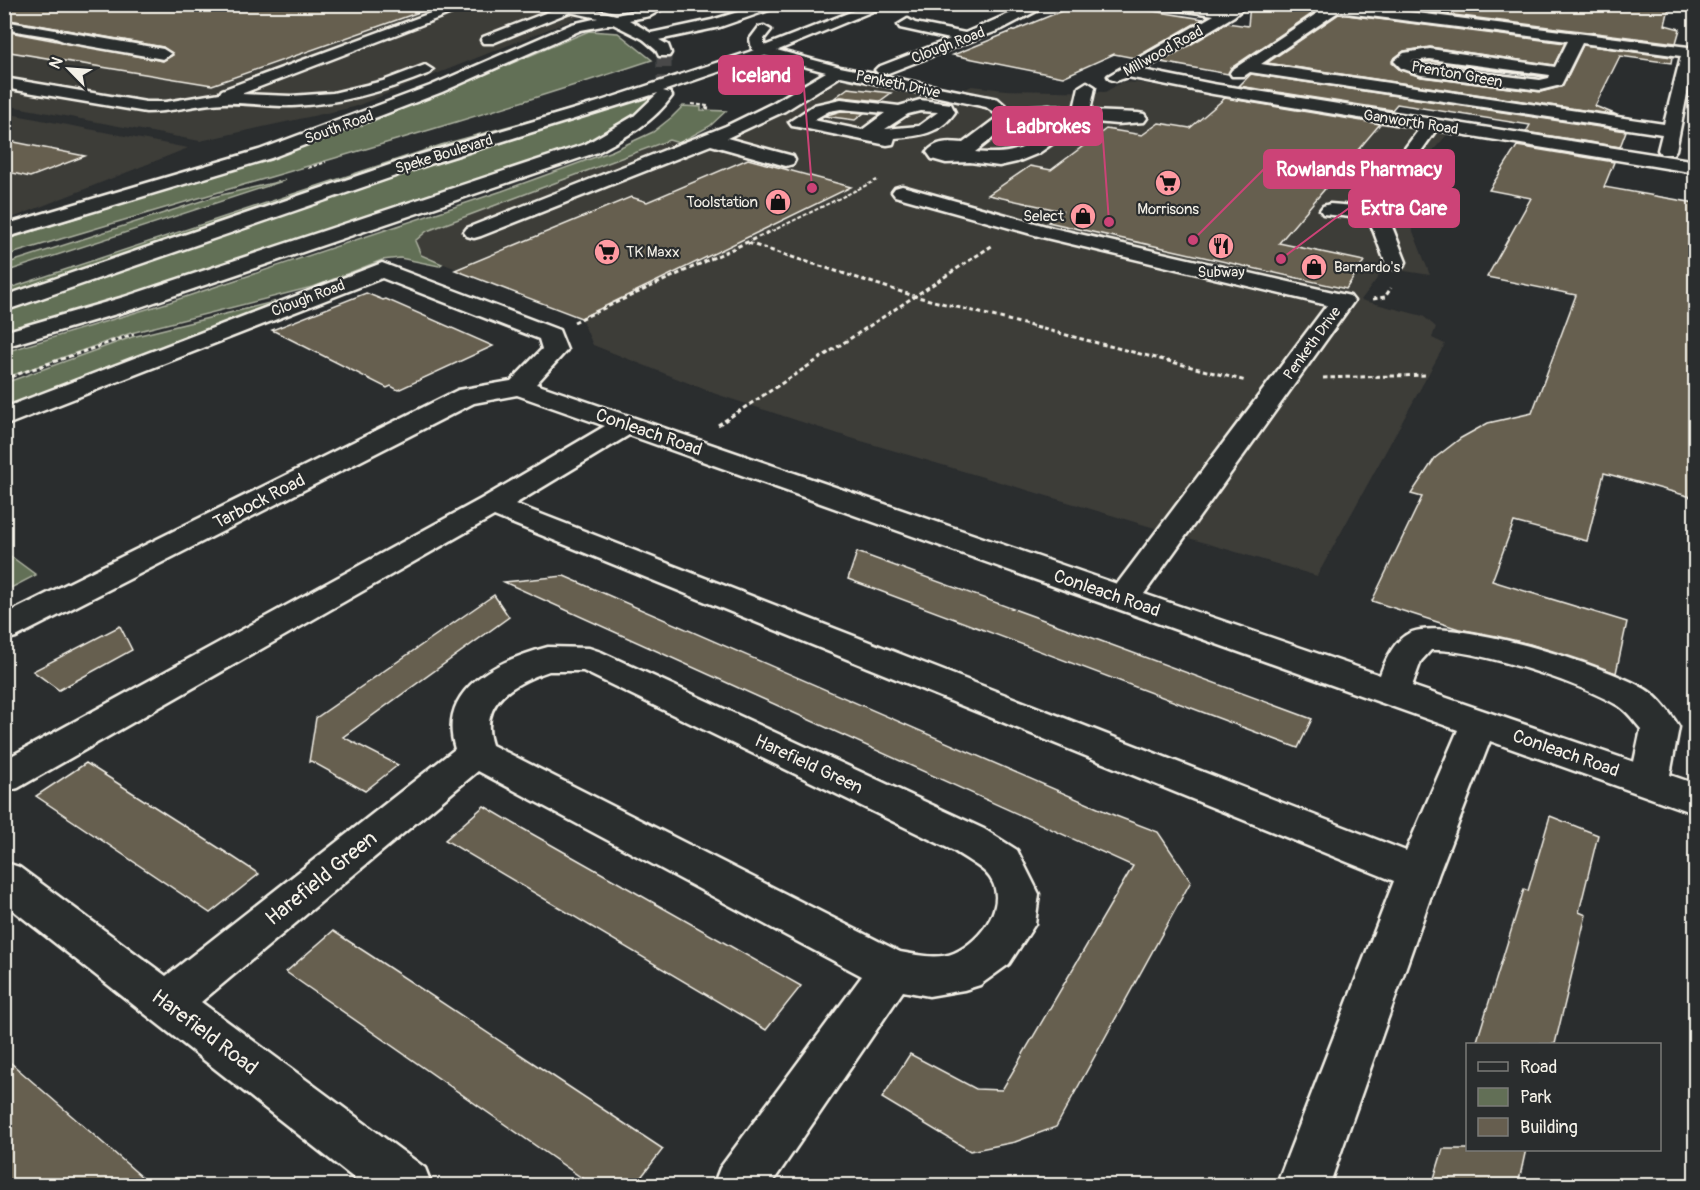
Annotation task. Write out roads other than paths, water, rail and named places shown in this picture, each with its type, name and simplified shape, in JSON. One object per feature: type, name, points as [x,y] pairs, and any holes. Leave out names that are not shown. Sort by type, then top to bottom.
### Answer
[{"type":"main road","points":[[222,98],[231,91],[469,4]]},
{"type":"main road","points":[[538,4],[618,19],[635,27],[663,48],[661,59],[681,58]]},
{"type":"main road","name":"South Road","points":[[4,232],[265,154],[371,115],[507,59],[577,27],[645,13],[665,4]]},
{"type":"main road","points":[[649,38],[715,24],[780,4]]},
{"type":"main road","points":[[826,11],[847,4]]},
{"type":"main road","name":"Speke Boulevard","points":[[4,304],[426,159],[601,107],[718,67],[760,45],[884,4]]},
{"type":"main road","name":"Clough Road","points":[[884,70],[1044,4]]},
{"type":"main road","points":[[1165,4],[1229,13]]},
{"type":"main road","name":"Millwood Road","points":[[1051,100],[1127,72],[1242,4]]},
{"type":"main road","points":[[1309,4],[1692,52],[1664,162]]},
{"type":"main road","points":[[488,40],[569,8]]},
{"type":"main road","points":[[1213,89],[1334,8]]},
{"type":"main road","points":[[908,23],[905,25],[966,38]]},
{"type":"main road","points":[[4,25],[163,54]]},
{"type":"main road","name":"Speke Boulevard","points":[[760,45],[769,29]]},
{"type":"main road","points":[[1560,72],[1577,38]]},
{"type":"main road","points":[[500,120],[555,109],[760,45]]},
{"type":"main road","name":"Penketh Drive","points":[[760,45],[884,70],[1004,102],[1033,114],[1051,100]]},
{"type":"main road","name":"Penketh Drive","points":[[760,45],[839,71]]},
{"type":"main road","name":"Prenton Green","points":[[1430,54],[1560,72],[1555,82],[1540,85],[1517,84],[1421,70],[1406,65],[1402,61],[1409,56],[1430,54]]},
{"type":"main road","points":[[457,63],[507,59]]},
{"type":"main road","name":"Penketh Drive","points":[[718,67],[766,62],[787,63],[1004,102]]},
{"type":"main road","points":[[4,83],[116,103],[166,107],[222,98],[291,102],[333,98],[389,84],[438,66]]},
{"type":"main road","points":[[1248,67],[1671,130]]},
{"type":"main road","points":[[474,232],[710,139],[779,107],[839,71]]},
{"type":"main road","name":"Ganworth Road","points":[[1127,72],[1213,89],[1695,167]]},
{"type":"main road","points":[[900,111],[834,105],[822,107],[798,122],[916,146],[951,164],[999,160],[1029,152],[1081,115],[1087,87]]},
{"type":"main road","points":[[116,103],[156,89]]},
{"type":"main road","points":[[4,340],[132,302],[592,148],[623,132],[661,100]]},
{"type":"main road","points":[[1051,100],[1081,115],[1107,119],[1138,118]]},
{"type":"main road","points":[[951,164],[1004,102]]},
{"type":"main road","points":[[917,104],[945,108],[947,112],[924,132],[886,133],[870,137],[900,111],[917,104]]},
{"type":"main road","points":[[1395,262],[1377,214],[1377,198],[1431,125]]},
{"type":"main road","name":"Speke Boulevard","points":[[401,149],[434,138]]},
{"type":"main road","points":[[710,139],[786,160]]},
{"type":"main road","points":[[951,164],[978,213]]},
{"type":"main road","points":[[255,197],[323,174]]},
{"type":"main road","name":"Penketh Drive","points":[[918,181],[902,192],[1023,225],[1342,301],[1124,599]]},
{"type":"main road","points":[[1330,210],[1377,214]]},
{"type":"main road","name":"Clough Road","points":[[4,418],[382,270],[550,335],[555,350],[519,387]]},
{"type":"main road","name":"Conleach Road","points":[[519,387],[1695,799]]},
{"type":"main road","name":"Tarbock Road","points":[[4,629],[467,396],[519,387]]},
{"type":"main road","points":[[4,778],[492,505],[627,425]]},
{"type":"main road","points":[[492,505],[1418,873]]},
{"type":"main road","points":[[1392,692],[1408,650],[1424,639],[1455,640],[1486,647],[1583,676],[1634,698],[1660,727],[1649,783]]},
{"type":"main road","name":"Harefield Green","points":[[548,659],[589,660],[969,840],[1002,862],[1018,894],[1013,924],[993,951],[964,971],[929,977],[892,970],[475,753],[469,727],[476,701],[496,681],[523,666],[548,659]]},
{"type":"main road","points":[[1302,1185],[1418,873],[1479,723]]},
{"type":"main road","name":"Harefield Green","points":[[167,1003],[475,753]]},
{"type":"main road","name":"Harefield Road","points":[[4,879],[406,1185]]},
{"type":"main road","points":[[739,1185],[892,970]]},
{"type":"tunnel","points":[[664,53],[664,96]]},
{"type":"place","name":"Morrisons","points":[[1168,183]]},
{"type":"place","name":"Iceland","points":[[812,188]]},
{"type":"place","name":"Toolstation","points":[[778,202]]},
{"type":"place","name":"Select","points":[[1083,216]]},
{"type":"place","name":"Ladbrokes","points":[[1109,222]]},
{"type":"place","name":"Rowlands Pharmacy","points":[[1193,240]]},
{"type":"place","name":"Subway","points":[[1221,246]]},
{"type":"place","name":"TK Maxx","points":[[607,252]]},
{"type":"place","name":"Extra Care","points":[[1281,259]]},
{"type":"place","name":"Barnardo's","points":[[1314,267]]}]
